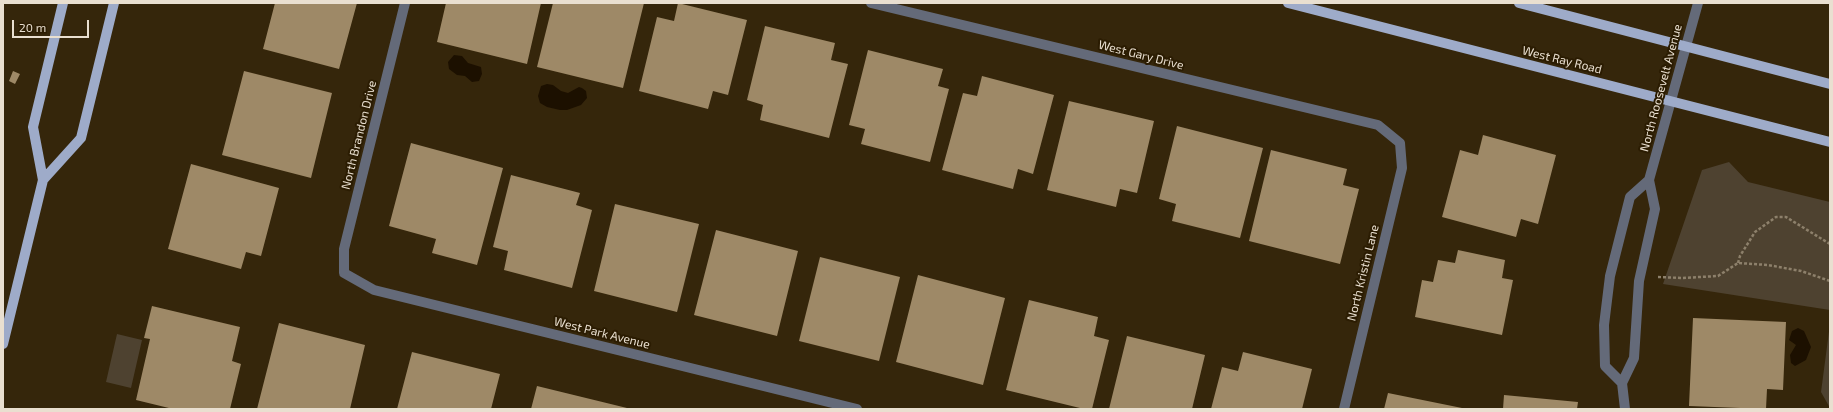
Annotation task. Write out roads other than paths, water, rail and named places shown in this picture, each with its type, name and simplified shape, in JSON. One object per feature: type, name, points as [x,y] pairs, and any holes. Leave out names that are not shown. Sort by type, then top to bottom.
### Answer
[{"type":"main road","points":[[3,344],[43,180],[33,127],[63,3]]},
{"type":"main road","points":[[43,180],[81,138],[114,3]]},
{"type":"main road","name":"West Ray Road","points":[[1288,3],[1830,142]]},
{"type":"main road","points":[[1519,3],[1830,84]]},
{"type":"street","name":"North Brandon Drive","points":[[344,273],[344,249],[405,3]]},
{"type":"street","name":"West Gary Drive","points":[[871,3],[1378,125],[1400,143]]},
{"type":"street","name":"North Roosevelt Avenue","points":[[1622,383],[1634,358],[1640,276],[1655,209],[1649,180],[1698,3]]},
{"type":"street","name":"North Kristin Lane","points":[[1344,409],[1402,168],[1400,143]]},
{"type":"street","points":[[1625,409],[1622,383],[1605,366],[1604,325],[1610,276],[1630,197],[1649,180]]},
{"type":"street","name":"West Park Avenue","points":[[344,273],[374,290],[857,409]]}]
